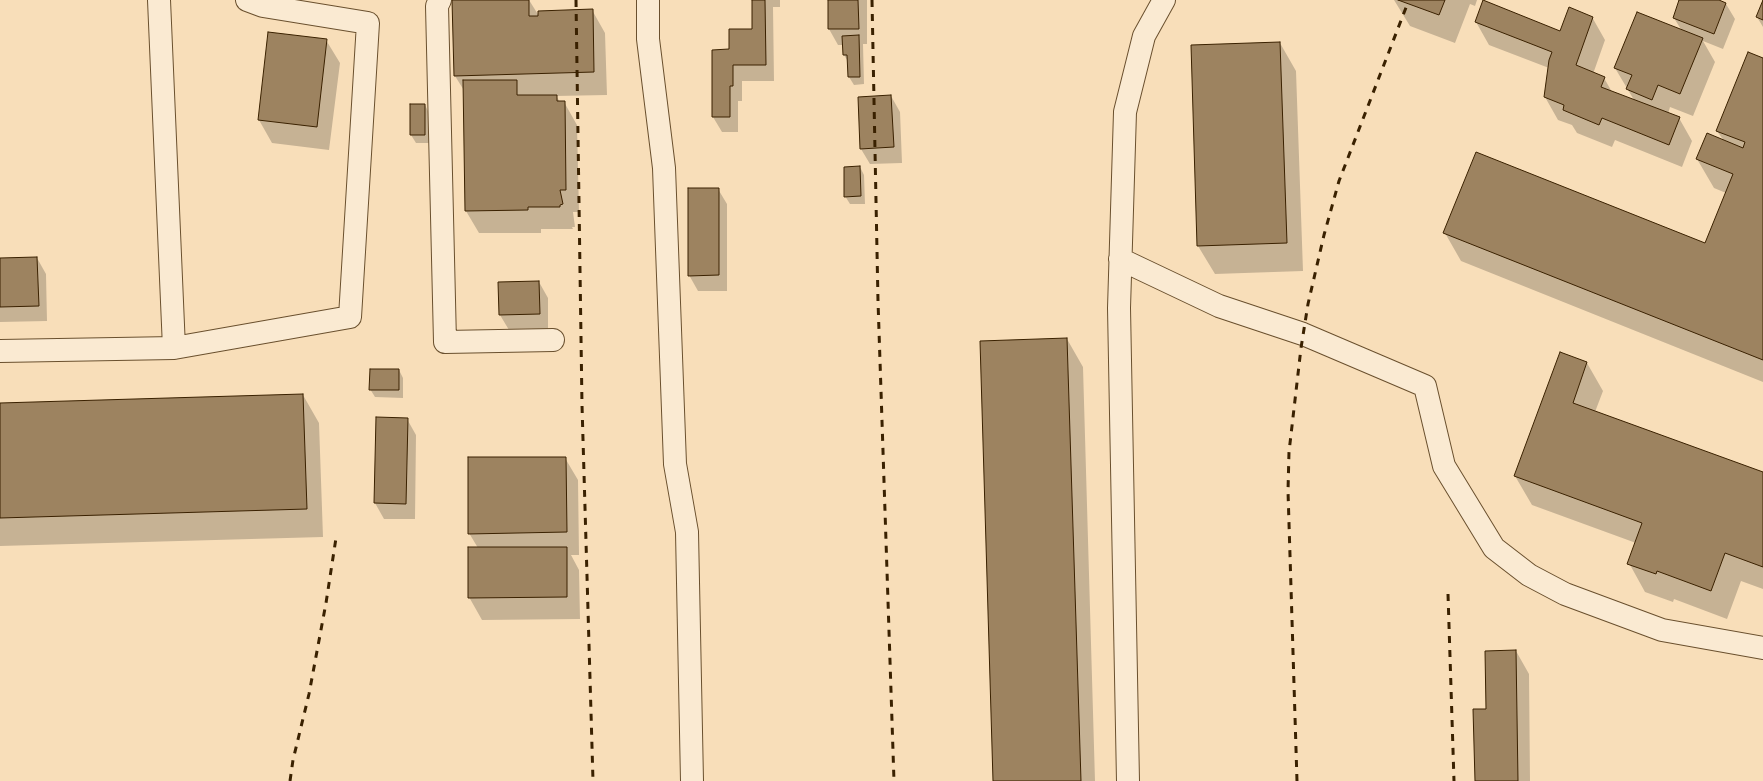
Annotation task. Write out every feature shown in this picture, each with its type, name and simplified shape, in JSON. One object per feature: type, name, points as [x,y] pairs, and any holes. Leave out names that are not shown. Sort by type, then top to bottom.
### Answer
[{"type":"lane","points":[[159,0],[174,348]]},
{"type":"lane","points":[[0,351],[174,348],[350,317],[368,23],[263,6],[247,0]]},
{"type":"lane","points":[[440,0],[437,6],[445,342],[553,340]]},
{"type":"lane","points":[[648,0],[648,39],[664,168],[675,464],[687,532],[692,781]]},
{"type":"lane","points":[[1128,781],[1119,316],[1125,112],[1144,36],[1164,0]]},
{"type":"lane","points":[[1120,260],[1219,306],[1303,334],[1425,386],[1444,466],[1494,548],[1529,575],[1565,594],[1662,630],[1763,648]]},
{"type":"building","points":[[452,0],[529,0],[529,16],[538,16],[538,11],[593,9],[594,72],[454,76]]},
{"type":"building","points":[[752,0],[765,0],[766,65],[733,65],[733,86],[730,86],[730,117],[712,117],[712,50],[729,49],[729,29],[752,29]]},
{"type":"building","points":[[828,0],[858,0],[859,29],[828,29]]},
{"type":"building","points":[[1398,0],[1445,0],[1439,15]]},
{"type":"building","points":[[1483,0],[1560,31],[1569,7],[1593,17],[1576,65],[1605,77],[1601,87],[1680,117],[1669,145],[1602,118],[1599,125],[1563,110],[1564,105],[1544,97],[1549,60],[1552,52],[1475,22]]},
{"type":"building","points":[[1679,0],[1719,0],[1726,3],[1714,34],[1673,18]]},
{"type":"building","points":[[1763,0],[1763,20],[1756,17]]},
{"type":"building","points":[[1637,12],[1703,38],[1680,94],[1658,85],[1652,100],[1626,89],[1632,75],[1614,68]]},
{"type":"building","points":[[268,32],[327,39],[317,127],[258,120]]},
{"type":"building","points":[[859,35],[860,77],[848,77],[847,55],[843,55],[842,36]]},
{"type":"building","points":[[1280,42],[1287,243],[1197,246],[1191,45]]},
{"type":"building","points":[[1748,52],[1763,58],[1763,360],[1443,233],[1476,152],[1705,243],[1733,174],[1696,159],[1707,133],[1743,148],[1745,142],[1716,131]]},
{"type":"building","points":[[463,80],[517,80],[517,95],[557,95],[557,101],[565,101],[566,190],[560,190],[563,204],[560,205],[560,207],[528,207],[528,210],[465,211]]},
{"type":"building","points":[[891,95],[894,147],[860,149],[858,97]]},
{"type":"building","points":[[410,104],[425,104],[425,135],[410,135]]},
{"type":"building","points":[[860,166],[861,196],[844,197],[844,167]]},
{"type":"building","points":[[688,188],[719,188],[719,275],[688,276]]},
{"type":"building","points":[[37,257],[39,306],[0,307],[0,258]]},
{"type":"building","points":[[539,281],[540,314],[499,315],[498,282]]},
{"type":"building","points":[[1067,338],[1081,781],[993,781],[980,341]]},
{"type":"building","points":[[1560,352],[1587,362],[1573,403],[1763,472],[1763,567],[1725,553],[1711,591],[1657,571],[1656,574],[1627,564],[1642,523],[1514,476]]},
{"type":"building","points":[[370,369],[399,369],[399,390],[369,390]]},
{"type":"building","points":[[303,394],[307,509],[0,518],[0,403]]},
{"type":"building","points":[[376,417],[408,418],[406,504],[374,503]]},
{"type":"building","points":[[468,457],[566,457],[567,532],[468,534]]},
{"type":"building","points":[[468,547],[567,547],[567,597],[468,598]]},
{"type":"building","points":[[1516,650],[1518,781],[1475,781],[1473,709],[1486,709],[1485,651]]},
{"type":"railway","points":[[576,0],[582,405],[593,781]]},
{"type":"railway","points":[[872,0],[878,301],[894,781]]},
{"type":"railway","points":[[1297,781],[1288,491],[1289,452],[1301,348],[1308,304],[1324,235],[1339,181],[1407,5]]},
{"type":"railway","points":[[290,781],[293,760],[309,694],[326,603],[336,538]]},
{"type":"railway","points":[[1448,594],[1454,781]]}]
